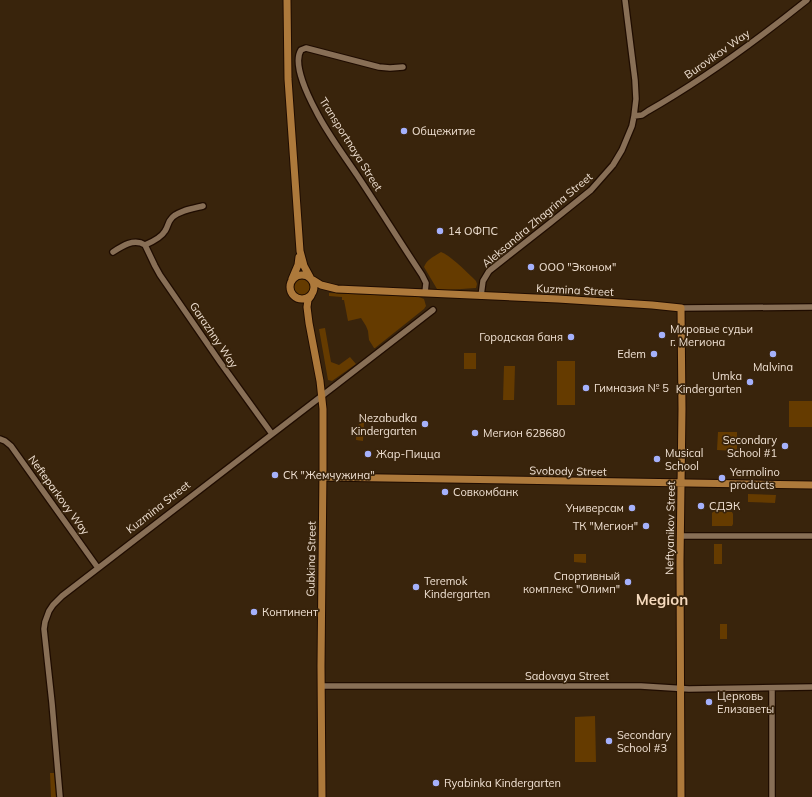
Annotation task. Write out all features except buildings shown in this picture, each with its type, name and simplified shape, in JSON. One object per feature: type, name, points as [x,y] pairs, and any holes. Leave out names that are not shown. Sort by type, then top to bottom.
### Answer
[{"type":"main road","points":[[286,0],[288,79],[300,251],[304,266],[315,287],[308,300],[309,323]]},
{"type":"main road","points":[[300,251],[298,265],[291,282],[290,290],[303,307],[309,323]]},
{"type":"main road","points":[[291,282],[295,277],[305,275],[321,285],[337,289]]},
{"type":"main road","points":[[294,296],[303,299],[319,290],[337,289]]},
{"type":"main road","name":"Kuzmina Street","points":[[337,289],[558,299],[681,308]]},
{"type":"main road","name":"Neftyanikov Street","points":[[681,308],[681,797]]},
{"type":"main road","name":"Gubkina Street","points":[[309,323],[322,395],[322,797]]},
{"type":"main road","name":"Svobody Street","points":[[323,477],[812,485]]},
{"type":"street","name":"Aleksandra Zhagrina Street","points":[[481,296],[482,281],[489,271],[591,190],[617,160],[622,150],[634,116],[636,99],[625,0]]},
{"type":"street","name":"Burovikov Way","points":[[634,116],[642,115],[694,83],[777,24],[807,0]]},
{"type":"street","name":"Transportnaya Street","points":[[403,67],[384,68],[306,48],[301,50],[298,58],[298,66],[315,110],[330,136],[422,275],[426,283],[425,293]]},
{"type":"street","points":[[113,252],[131,243],[140,242],[145,245],[161,236],[173,217],[184,211],[203,206]]},
{"type":"street","name":"Garazhny Way","points":[[145,245],[160,275],[272,434]]},
{"type":"street","name":"Kuzmina Street","points":[[681,308],[812,308]]},
{"type":"street","name":"Kuzmina Street","points":[[60,797],[52,703],[44,637],[45,622],[49,610],[56,601],[98,568],[434,310]]},
{"type":"street","name":"Nefteparkovy Way","points":[[0,439],[11,446],[98,568]]},
{"type":"street","points":[[680,536],[812,536]]},
{"type":"street","name":"Sadovaya Street","points":[[322,686],[641,686],[689,689],[812,687]]},
{"type":"street","points":[[772,688],[772,797]]},
{"type":"shaded area","points":[[441,252],[454,260],[476,281],[476,288],[447,290],[437,289],[424,267],[429,260]]},
{"type":"shaded area","points":[[302,278],[308,281],[311,287],[308,293],[302,296],[296,293],[293,287],[296,281]]},
{"type":"shaded area","points":[[329,293],[419,297],[424,299],[426,306],[374,348],[369,340],[366,326],[361,318],[348,321],[344,300],[342,300],[342,297],[329,296]]},
{"type":"shaded area","points":[[325,328],[331,362],[339,365],[350,357],[356,364],[332,381],[328,380],[319,329]]},
{"type":"shaded area","points":[[464,353],[476,353],[476,369],[464,369]]},
{"type":"shaded area","points":[[557,361],[575,361],[575,405],[557,405]]},
{"type":"shaded area","points":[[504,366],[515,366],[514,400],[503,400]]},
{"type":"shaded area","points":[[789,401],[812,401],[812,427],[789,427]]},
{"type":"shaded area","points":[[364,423],[363,441],[356,440],[357,426]]},
{"type":"shaded area","points":[[718,432],[737,432],[737,451],[717,450]]},
{"type":"shaded area","points":[[748,494],[776,495],[775,503],[748,502]]},
{"type":"shaded area","points":[[714,511],[732,512],[732,526],[712,526],[712,513]]},
{"type":"shaded area","points":[[714,544],[722,544],[722,564],[714,564]]},
{"type":"shaded area","points":[[574,554],[586,554],[586,563],[574,562]]},
{"type":"shaded area","points":[[720,624],[727,624],[727,639],[720,639]]},
{"type":"shaded area","points":[[595,716],[596,762],[575,762],[575,717]]},
{"type":"shaded area","points":[[50,773],[55,773],[57,797],[51,797]]},
{"type":"place","name":"Общежитие","points":[[404,131]]},
{"type":"place","name":"14 ОФПС","points":[[440,231]]},
{"type":"place","name":"ООО \"Эконом\"","points":[[531,267]]},
{"type":"place","name":"Мировые судьи г. Мегиона","points":[[662,335]]},
{"type":"place","name":"Городская баня","points":[[571,337]]},
{"type":"place","name":"Edem","points":[[654,354]]},
{"type":"place","name":"Malvina","points":[[773,354]]},
{"type":"place","name":"Umka Kindergarten","points":[[750,382]]},
{"type":"place","name":"Гимназия № 5","points":[[586,388]]},
{"type":"place","name":"Nezabudka Kindergarten","points":[[425,424]]},
{"type":"place","name":"Мегион 628680","points":[[475,433]]},
{"type":"place","name":"Secondary School #1","points":[[785,446]]},
{"type":"place","name":"Жар-Пицца","points":[[368,454]]},
{"type":"place","name":"Musical School","points":[[657,459]]},
{"type":"place","name":"СК \"Жемчужина\"","points":[[275,475]]},
{"type":"place","name":"Yermolino products","points":[[722,478]]},
{"type":"place","name":"Совкомбанк","points":[[445,492]]},
{"type":"place","name":"СДЭК","points":[[701,506]]},
{"type":"place","name":"Универсам","points":[[632,508]]},
{"type":"place","name":"ТК \"Мегион\"","points":[[646,526]]},
{"type":"place","name":"Спортивный комплекс \"Олимп\"","points":[[628,582]]},
{"type":"place","name":"Teremok Kindergarten","points":[[416,587]]},
{"type":"place","name":"Континент","points":[[254,612]]},
{"type":"place","name":"Церковь Елизаветы","points":[[709,702]]},
{"type":"place","name":"Secondary School #3","points":[[609,741]]},
{"type":"place","name":"Ryabinka Kindergarten","points":[[436,783]]},
{"type":"district","name":"Megion","points":[[662,600]]}]
